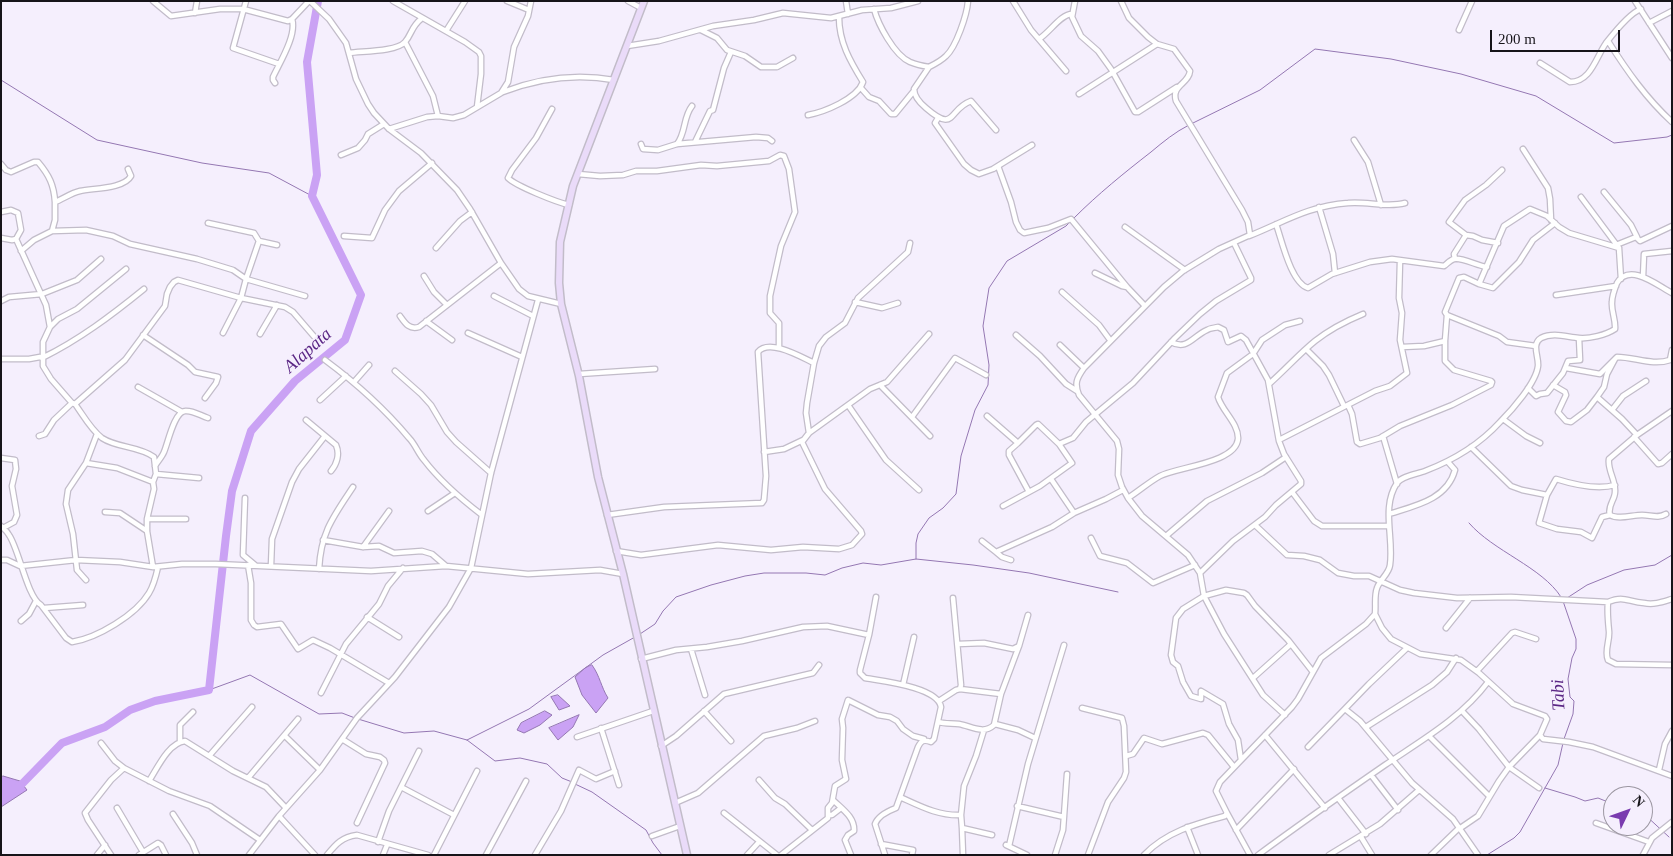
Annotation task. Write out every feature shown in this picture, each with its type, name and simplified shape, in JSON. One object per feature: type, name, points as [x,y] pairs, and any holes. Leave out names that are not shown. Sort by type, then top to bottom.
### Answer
[{"type":"main road","points":[[642,5],[578,174],[569,205],[560,242],[561,304],[579,374],[596,470],[687,855]]},
{"type":"street","points":[[153,1],[170,16],[220,8],[243,9],[283,20],[292,20],[310,1],[336,28],[346,43],[356,79],[368,104],[389,129],[421,153],[457,190],[519,289],[528,296],[538,300],[561,304]]},
{"type":"street","points":[[195,13],[197,1]]},
{"type":"street","points":[[246,1],[233,48],[279,64]]},
{"type":"street","points":[[392,1],[477,50],[481,56],[477,107]]},
{"type":"street","points":[[446,31],[465,1]]},
{"type":"street","points":[[508,1],[529,10]]},
{"type":"street","points":[[502,93],[508,82],[514,47],[532,1]]},
{"type":"street","points":[[628,1],[642,5]]},
{"type":"street","points":[[846,1],[848,14]]},
{"type":"street","points":[[627,46],[658,41],[718,25],[754,20],[783,13],[823,18],[839,17],[874,8],[898,7],[918,1]]},
{"type":"street","points":[[861,88],[869,96],[879,101],[891,114],[895,114],[913,92],[929,67],[945,57],[952,49],[966,13],[968,1]]},
{"type":"street","points":[[1013,1],[1026,24],[1066,71]]},
{"type":"street","points":[[1076,1],[1072,14],[1074,23],[1081,36],[1098,51],[1114,73],[1136,112],[1179,86],[1189,77],[1190,71],[1174,49],[1157,44],[1131,20],[1121,1]]},
{"type":"street","points":[[1459,30],[1472,1]]},
{"type":"street","points":[[1635,1],[1672,58]]},
{"type":"street","points":[[874,8],[883,31],[904,58],[929,67]]},
{"type":"street","points":[[1540,63],[1570,82],[1576,82],[1586,76],[1608,41],[1633,13],[1641,9]]},
{"type":"street","points":[[1649,23],[1672,11]]},
{"type":"street","points":[[1039,39],[1049,32],[1064,16],[1072,14]]},
{"type":"street","points":[[808,115],[835,106],[861,88],[862,82],[840,39],[839,17]]},
{"type":"street","points":[[349,53],[383,50],[404,42],[411,28],[421,18]]},
{"type":"street","points":[[275,83],[273,77],[284,58],[293,31],[292,20]]},
{"type":"street","points":[[702,30],[717,38],[731,52],[745,56],[759,66],[767,68],[777,67],[793,58]]},
{"type":"street","points":[[1608,41],[1625,68],[1652,103],[1672,122]]},
{"type":"street","points":[[404,42],[433,96],[438,116]]},
{"type":"street","points":[[1080,94],[1157,44]]},
{"type":"street","points":[[695,142],[710,111],[713,110],[724,68],[731,52]]},
{"type":"street","points":[[389,129],[422,118],[438,116],[453,118],[464,115],[502,93],[525,83],[550,78],[596,77],[614,80]]},
{"type":"street","points":[[1179,86],[1174,96],[1242,210],[1248,222],[1249,236]]},
{"type":"street","points":[[913,92],[923,106],[938,118],[947,119],[953,116],[971,101],[996,130]]},
{"type":"street","points":[[677,144],[682,134],[687,112],[692,106]]},
{"type":"street","points":[[552,109],[536,138],[508,178],[525,188],[569,205]]},
{"type":"street","points":[[938,118],[935,123],[957,154],[971,170],[979,174],[998,166],[1032,145]]},
{"type":"street","points":[[341,155],[358,148],[368,134],[384,124]]},
{"type":"street","points":[[641,144],[643,149],[658,150],[677,144],[756,137],[768,138],[772,141]]},
{"type":"street","points":[[1354,140],[1368,162],[1380,205]]},
{"type":"street","points":[[1523,149],[1548,188],[1553,221]]},
{"type":"street","points":[[578,174],[622,175],[636,171],[657,171],[701,165],[717,166],[769,161],[780,155],[784,156],[790,169],[795,212],[781,246],[770,296],[770,313],[779,323],[779,348]]},
{"type":"street","points":[[1,164],[6,170],[11,172],[38,162],[54,189],[55,220],[52,231]]},
{"type":"street","points":[[344,236],[372,238],[385,210],[399,191],[432,163]]},
{"type":"street","points":[[998,166],[1020,230],[1024,233],[1048,228],[1071,219],[1144,306]]},
{"type":"street","points":[[55,202],[78,192],[108,187],[127,181],[131,176],[128,169]]},
{"type":"street","points":[[1498,243],[1466,235],[1449,222],[1465,200],[1486,185],[1502,170]]},
{"type":"street","points":[[1604,192],[1631,225],[1640,241],[1672,226]]},
{"type":"street","points":[[1581,197],[1617,247],[1621,279]]},
{"type":"street","points":[[1078,392],[1075,383],[1084,368],[1110,340],[1164,287],[1185,270],[1219,249],[1319,207],[1350,203],[1393,206],[1406,204]]},
{"type":"street","points":[[1319,207],[1333,254],[1335,272]]},
{"type":"street","points":[[1479,284],[1498,243],[1500,232],[1504,226],[1526,210],[1530,209],[1547,216],[1569,233],[1617,247],[1637,237]]},
{"type":"street","points":[[1,212],[11,210],[18,213],[21,230],[16,239]]},
{"type":"street","points":[[436,248],[460,221],[472,212]]},
{"type":"street","points":[[1306,349],[1323,366],[1352,414],[1356,442],[1360,444],[1383,436],[1400,426],[1452,405],[1492,383],[1491,381],[1454,370],[1446,361],[1447,315],[1445,312],[1459,278],[1464,277],[1493,288],[1519,262],[1534,240],[1553,221]]},
{"type":"street","points":[[208,223],[254,233],[259,240],[277,245]]},
{"type":"street","points":[[1276,224],[1295,276],[1302,286],[1308,288],[1335,272],[1388,259],[1444,266],[1454,259],[1487,267]]},
{"type":"street","points":[[1125,227],[1185,270]]},
{"type":"street","points":[[21,251],[34,240],[52,231],[98,231],[130,244],[197,259],[233,270],[246,279],[306,296]]},
{"type":"street","points":[[1454,259],[1454,254],[1466,235]]},
{"type":"street","points":[[1,238],[16,239]]},
{"type":"street","points":[[16,239],[42,294],[50,327]]},
{"type":"street","points":[[223,333],[241,298],[259,240]]},
{"type":"street","points":[[809,433],[806,413],[814,363],[819,346],[826,337],[845,323],[858,298],[908,252],[910,243]]},
{"type":"street","points":[[1059,444],[1073,438],[1086,422],[1133,383],[1171,342],[1209,306],[1251,280],[1234,243]]},
{"type":"street","points":[[1643,276],[1644,254],[1672,251]]},
{"type":"street","points":[[1,302],[9,297],[42,294],[76,280],[101,258]]},
{"type":"street","points":[[1279,440],[1374,392],[1390,386],[1407,373],[1400,334],[1402,313],[1399,298],[1400,261]]},
{"type":"street","points":[[400,316],[405,324],[413,328],[418,327],[501,263]]},
{"type":"street","points":[[126,269],[77,309],[58,319],[50,327],[43,342],[42,358],[46,372],[98,434],[104,439],[154,457],[156,474],[147,519],[153,567]]},
{"type":"street","points":[[1095,273],[1127,287]]},
{"type":"street","points":[[1431,855],[1459,828],[1478,816],[1509,767],[1540,735],[1546,717],[1513,704],[1465,662],[1456,658],[1420,654],[1388,636],[1382,628],[1375,614],[1375,594],[1390,568],[1389,514],[1390,503],[1397,484],[1400,480],[1448,462],[1472,447],[1503,419],[1528,388],[1537,372],[1536,342],[1544,337],[1559,335],[1579,338],[1598,335],[1615,329],[1612,301],[1616,286],[1621,279],[1629,275],[1643,276],[1672,294]]},
{"type":"street","points":[[424,276],[434,292],[446,304]]},
{"type":"street","points":[[39,436],[45,434],[54,420],[125,360],[143,335],[153,325],[165,306],[170,286],[178,280],[241,298],[277,305],[293,312],[318,341]]},
{"type":"street","points":[[1556,295],[1616,286]]},
{"type":"street","points":[[1,359],[42,358],[66,347],[144,289]]},
{"type":"street","points":[[1062,292],[1099,325],[1110,340]]},
{"type":"street","points":[[494,296],[533,316]]},
{"type":"street","points":[[249,855],[279,816],[320,770],[356,720],[389,683],[449,607],[471,568],[491,473],[538,300]]},
{"type":"street","points":[[855,302],[882,308],[898,303]]},
{"type":"street","points":[[260,334],[277,305]]},
{"type":"street","points":[[1269,384],[1306,349],[1328,332],[1362,314]]},
{"type":"street","points":[[1447,315],[1499,336],[1507,342],[1536,346]]},
{"type":"street","points":[[426,321],[452,340]]},
{"type":"street","points":[[1128,498],[1162,475],[1194,467],[1227,454],[1234,447],[1238,438],[1236,430],[1219,400],[1219,392],[1226,373],[1253,354],[1262,340],[1285,325],[1300,321]]},
{"type":"street","points":[[1171,342],[1182,345],[1206,330],[1218,327],[1224,330],[1228,342],[1241,336],[1246,340],[1265,373],[1269,384],[1279,440],[1286,458],[1302,481],[1301,484],[1255,525],[1232,541],[1200,573]]},
{"type":"street","points":[[468,333],[522,357]]},
{"type":"street","points":[[764,452],[784,449],[803,440],[809,433],[870,389],[887,382],[929,334]]},
{"type":"street","points":[[143,335],[188,365],[195,372],[218,377],[205,398]]},
{"type":"street","points":[[1016,335],[1040,356],[1066,384],[1078,392],[1117,441],[1119,449],[1118,475],[1123,490],[1142,516],[1183,551],[1195,565],[1200,573],[1204,596],[1224,634],[1263,695],[1284,715]]},
{"type":"street","points":[[1528,388],[1536,396],[1547,393],[1566,368],[1568,361],[1580,360],[1579,338]]},
{"type":"street","points":[[1402,347],[1430,345],[1445,341]]},
{"type":"street","points":[[1060,345],[1084,368]]},
{"type":"street","points":[[607,515],[664,507],[762,503],[766,492],[758,352],[762,348],[784,348],[814,363]]},
{"type":"street","points":[[1600,374],[1619,357],[1644,362],[1671,361],[1672,350]]},
{"type":"street","points":[[912,417],[955,358],[986,375]]},
{"type":"street","points":[[1553,385],[1565,392],[1566,395],[1558,412],[1568,422],[1575,420],[1586,410],[1604,387],[1607,374],[1615,359]]},
{"type":"street","points":[[325,360],[379,404],[411,439],[423,459],[455,493],[482,515]]},
{"type":"street","points":[[354,382],[369,365]]},
{"type":"street","points":[[1566,368],[1607,374]]},
{"type":"street","points":[[394,370],[421,394],[452,437],[491,473]]},
{"type":"street","points":[[579,374],[655,370]]},
{"type":"street","points":[[320,400],[346,376]]},
{"type":"street","points":[[1612,410],[1623,396],[1646,381]]},
{"type":"street","points":[[880,386],[930,436]]},
{"type":"street","points":[[138,387],[182,412],[189,411],[208,418]]},
{"type":"street","points":[[1596,398],[1612,410],[1658,464],[1662,463],[1672,454]]},
{"type":"street","points":[[848,405],[886,460],[919,490]]},
{"type":"street","points":[[155,467],[182,412]]},
{"type":"street","points":[[1610,515],[1610,505],[1615,494],[1608,461],[1636,436],[1672,412]]},
{"type":"street","points":[[987,416],[1018,443]]},
{"type":"street","points":[[1503,419],[1526,436],[1540,443]]},
{"type":"street","points":[[306,420],[338,449],[336,463],[331,471]]},
{"type":"street","points":[[1003,506],[1029,492],[1051,479],[1072,463],[1059,444],[1038,424],[1009,451],[1009,455],[1029,492]]},
{"type":"street","points":[[86,580],[77,570],[73,534],[66,504],[68,490],[86,463],[98,434]]},
{"type":"street","points":[[271,566],[272,539],[292,482],[299,469],[325,436]]},
{"type":"street","points":[[1383,436],[1397,484]]},
{"type":"street","points":[[616,551],[641,555],[718,546],[771,550],[803,547],[840,549],[852,545],[861,536],[861,531],[825,489],[803,444],[803,440]]},
{"type":"street","points":[[1472,447],[1512,486],[1522,490],[1547,494]]},
{"type":"street","points":[[1,458],[15,460],[16,468],[12,486],[18,515],[14,522],[2,527],[9,534],[20,566],[36,601],[44,608],[69,641],[75,642],[93,636],[110,627],[141,604],[153,585],[158,567],[120,562],[76,560],[20,566],[7,560],[1,560]]},
{"type":"street","points":[[1166,536],[1207,501],[1262,473],[1286,458]]},
{"type":"street","points":[[1389,514],[1417,506],[1440,492],[1447,485],[1456,470],[1448,462]]},
{"type":"street","points":[[86,463],[116,468],[153,482]]},
{"type":"street","points":[[156,474],[199,478]]},
{"type":"street","points":[[1051,479],[1074,513]]},
{"type":"street","points":[[1614,485],[1602,487],[1556,479],[1547,494],[1539,522],[1541,525],[1581,532],[1592,538],[1601,518],[1610,515],[1615,517],[1644,515],[1658,517],[1666,514]]},
{"type":"street","points":[[319,569],[323,540],[330,523],[353,487]]},
{"type":"street","points":[[996,552],[1052,527],[1074,513],[1123,490]]},
{"type":"street","points":[[1292,492],[1314,521],[1322,526],[1389,526]]},
{"type":"street","points":[[428,511],[455,493]]},
{"type":"street","points":[[245,498],[243,556],[255,565]]},
{"type":"street","points":[[363,547],[389,511]]},
{"type":"street","points":[[105,512],[120,513],[147,531]]},
{"type":"street","points":[[147,519],[186,519]]},
{"type":"street","points":[[1255,525],[1287,555],[1304,556],[1320,560],[1338,573],[1369,576],[1407,592],[1457,598],[1511,597],[1608,602],[1620,598],[1655,604],[1672,599]]},
{"type":"street","points":[[1091,538],[1100,556],[1127,563],[1153,583],[1195,565]]},
{"type":"street","points":[[323,540],[363,547],[379,546],[394,553],[422,552],[432,554],[446,566]]},
{"type":"street","points":[[982,541],[1002,557],[1011,560]]},
{"type":"street","points":[[153,567],[182,564],[216,564],[371,571],[446,566],[528,574],[600,570],[622,574]]},
{"type":"street","points":[[248,565],[251,620],[254,625],[257,627],[281,624],[298,649],[313,640],[389,683]]},
{"type":"street","points":[[321,693],[352,634],[379,604],[388,586],[403,568]]},
{"type":"street","points":[[1241,760],[1238,740],[1229,724],[1223,704],[1213,696],[1201,691],[1200,699],[1191,696],[1171,655],[1177,615],[1204,596],[1226,590],[1244,593],[1291,644],[1313,672]]},
{"type":"street","points":[[781,855],[828,818],[828,808],[832,804],[835,786],[845,780],[842,760],[842,719],[848,700],[878,715],[897,721],[903,730],[913,736],[930,742],[934,739],[941,707],[935,697],[903,685],[862,676],[860,670],[869,636],[876,597]]},
{"type":"street","points":[[953,598],[960,689]]},
{"type":"street","points":[[1446,628],[1470,598]]},
{"type":"street","points":[[21,621],[29,614],[36,601]]},
{"type":"street","points":[[1608,602],[1609,632],[1606,656],[1610,662],[1616,664],[1672,665]]},
{"type":"street","points":[[44,608],[83,605]]},
{"type":"street","points":[[1250,855],[1216,791],[1220,782],[1298,699],[1321,658],[1366,624],[1375,614]]},
{"type":"street","points":[[938,722],[984,730],[993,727],[1001,694],[1019,646],[1028,615]]},
{"type":"street","points":[[367,617],[399,637]]},
{"type":"street","points":[[641,660],[676,650],[742,641],[803,626],[826,626],[869,636]]},
{"type":"street","points":[[1476,671],[1512,632],[1536,639]]},
{"type":"street","points":[[903,685],[914,637]]},
{"type":"street","points":[[958,644],[984,643],[1012,649],[1019,646]]},
{"type":"street","points":[[1253,678],[1291,644]]},
{"type":"street","points":[[1027,855],[1008,846],[1035,738],[1064,645]]},
{"type":"street","points":[[1308,747],[1407,648]]},
{"type":"street","points":[[691,649],[705,694]]},
{"type":"street","points":[[1366,727],[1432,685],[1446,672],[1456,658]]},
{"type":"street","points":[[662,746],[724,694],[813,673],[819,665]]},
{"type":"street","points":[[1261,854],[1462,711],[1476,698],[1488,682]]},
{"type":"street","points":[[939,701],[960,689],[1001,694]]},
{"type":"street","points":[[209,756],[252,707]]},
{"type":"street","points":[[1082,708],[1122,718],[1127,766],[1124,778],[1108,802],[1088,855]]},
{"type":"street","points":[[1345,708],[1366,727],[1419,790],[1449,814],[1478,855]]},
{"type":"street","points":[[577,737],[653,711]]},
{"type":"street","points":[[704,711],[731,741]]},
{"type":"street","points":[[1462,711],[1479,728],[1509,767],[1539,788]]},
{"type":"street","points":[[180,742],[180,725],[193,712]]},
{"type":"street","points":[[248,778],[298,719]]},
{"type":"street","points":[[675,803],[698,793],[764,736],[797,728],[815,721]]},
{"type":"street","points":[[995,724],[1018,730],[1035,738]]},
{"type":"street","points":[[601,728],[619,785]]},
{"type":"street","points":[[963,855],[961,815],[964,786],[984,730]]},
{"type":"street","points":[[1659,770],[1665,744],[1672,731]]},
{"type":"street","points":[[1126,756],[1133,754],[1144,738],[1162,744],[1205,733],[1234,767]]},
{"type":"street","points":[[1265,735],[1326,808]]},
{"type":"street","points":[[1540,735],[1546,741],[1569,742],[1593,747],[1672,776]]},
{"type":"street","points":[[285,736],[320,770]]},
{"type":"street","points":[[1429,736],[1489,796]]},
{"type":"street","points":[[342,739],[366,754],[380,757],[384,760],[357,822]]},
{"type":"street","points":[[885,855],[875,824],[876,820],[896,808],[920,742],[926,740]]},
{"type":"street","points":[[180,742],[190,744],[266,787],[286,808]]},
{"type":"street","points":[[149,781],[169,751],[180,742]]},
{"type":"street","points":[[101,743],[114,761],[124,768],[169,791],[210,806],[260,840]]},
{"type":"street","points":[[378,842],[389,811],[419,751]]},
{"type":"street","points":[[111,855],[85,813],[111,780],[124,768]]},
{"type":"street","points":[[1236,830],[1294,769]]},
{"type":"street","points":[[535,855],[561,811],[579,770],[596,779],[615,771]]},
{"type":"street","points":[[434,855],[477,771]]},
{"type":"street","points":[[1056,855],[1063,830],[1068,774]]},
{"type":"street","points":[[1371,775],[1398,810]]},
{"type":"street","points":[[759,780],[775,798],[785,804],[812,830]]},
{"type":"street","points":[[486,855],[526,781]]},
{"type":"street","points":[[401,787],[454,815]]},
{"type":"street","points":[[1329,855],[1364,835],[1398,810],[1419,790]]},
{"type":"street","points":[[900,797],[937,814],[947,816],[961,815]]},
{"type":"street","points":[[1338,798],[1364,835],[1372,855]]},
{"type":"street","points":[[833,800],[852,819],[854,824],[854,831],[845,840],[851,855]]},
{"type":"street","points":[[1017,806],[1064,817]]},
{"type":"street","points":[[117,808],[141,853],[158,843],[166,855]]},
{"type":"street","points":[[828,814],[832,814],[841,808]]},
{"type":"street","points":[[724,813],[777,855]]},
{"type":"street","points":[[1144,855],[1165,837],[1187,827],[1225,816],[1226,813]]},
{"type":"street","points":[[173,814],[192,843],[196,855]]},
{"type":"street","points":[[279,816],[315,855]]},
{"type":"street","points":[[1643,855],[1649,842],[1656,834],[1672,822]]},
{"type":"street","points":[[1596,824],[1649,842]]},
{"type":"street","points":[[652,836],[680,826]]},
{"type":"street","points":[[1187,827],[1198,855]]},
{"type":"street","points":[[962,828],[992,834]]},
{"type":"street","points":[[327,855],[336,843],[348,836],[357,835],[428,855]]},
{"type":"street","points":[[747,855],[760,842]]},
{"type":"street","points":[[383,855],[387,844]]},
{"type":"street","points":[[881,844],[913,850],[912,855]]},
{"type":"street","points":[[97,855],[105,845]]},
{"type":"street","points":[[790,849],[792,855]]},
{"type":"shaded area","points":[[592,665],[608,698],[596,713],[582,695],[575,677],[585,668]]},
{"type":"shaded area","points":[[558,695],[570,706],[559,710],[551,697]]},
{"type":"shaded area","points":[[545,711],[552,715],[540,725],[524,733],[517,730],[521,723]]},
{"type":"shaded area","points":[[579,715],[573,727],[558,740],[549,728]]},
{"type":"shaded area","points":[[3,776],[20,781],[27,790],[1,807],[1,778]]},
{"type":"waterway","name":"Alapata","points":[[1,796],[20,786],[62,743],[105,727],[130,710],[155,701],[209,690],[232,491],[251,431],[295,381],[345,340],[361,295],[312,196],[317,175],[307,62],[318,1]]},
{"type":"waterway","points":[[1193,123],[1260,90],[1315,49],[1391,59],[1461,74],[1536,96],[1614,143],[1672,135]]},
{"type":"waterway","points":[[1,80],[97,140],[202,163],[269,173],[312,196]]},
{"type":"waterway","points":[[1074,218],[1102,192],[1169,137],[1189,125]]},
{"type":"waterway","points":[[916,559],[918,534],[929,518],[943,508],[956,494],[961,456],[975,410],[988,385],[989,365],[983,326],[989,288],[1007,261],[1066,226],[1071,221]]},
{"type":"waterway","name":"Tabi","points":[[1469,523],[1491,542],[1542,577],[1553,586],[1561,597]]},
{"type":"waterway","points":[[1567,598],[1587,585],[1624,570],[1655,565],[1672,555]]},
{"type":"waterway","points":[[640,634],[655,624],[663,611],[676,597],[711,585],[764,573],[825,575],[842,568],[863,563],[881,565],[916,559],[973,565],[1029,573],[1118,592]]},
{"type":"waterway","name":"Tabi","points":[[1563,601],[1576,639],[1576,649],[1572,658],[1568,679],[1570,697],[1574,701],[1573,714],[1564,739]]},
{"type":"waterway","points":[[467,740],[529,709],[603,655],[635,637]]},
{"type":"waterway","points":[[209,690],[250,675],[319,714],[342,713],[355,718]]},
{"type":"waterway","points":[[358,719],[404,733],[434,731],[467,740],[495,761],[520,758],[547,764],[562,778],[572,782]]},
{"type":"waterway","name":"Tabi","points":[[1487,855],[1520,832],[1558,765],[1563,743]]},
{"type":"waterway","points":[[575,784],[592,792],[646,830],[662,855]]},
{"type":"waterway","points":[[1545,788],[1585,801],[1598,798],[1603,800]]},
{"type":"waterway","points":[[1653,822],[1669,837]]}]
